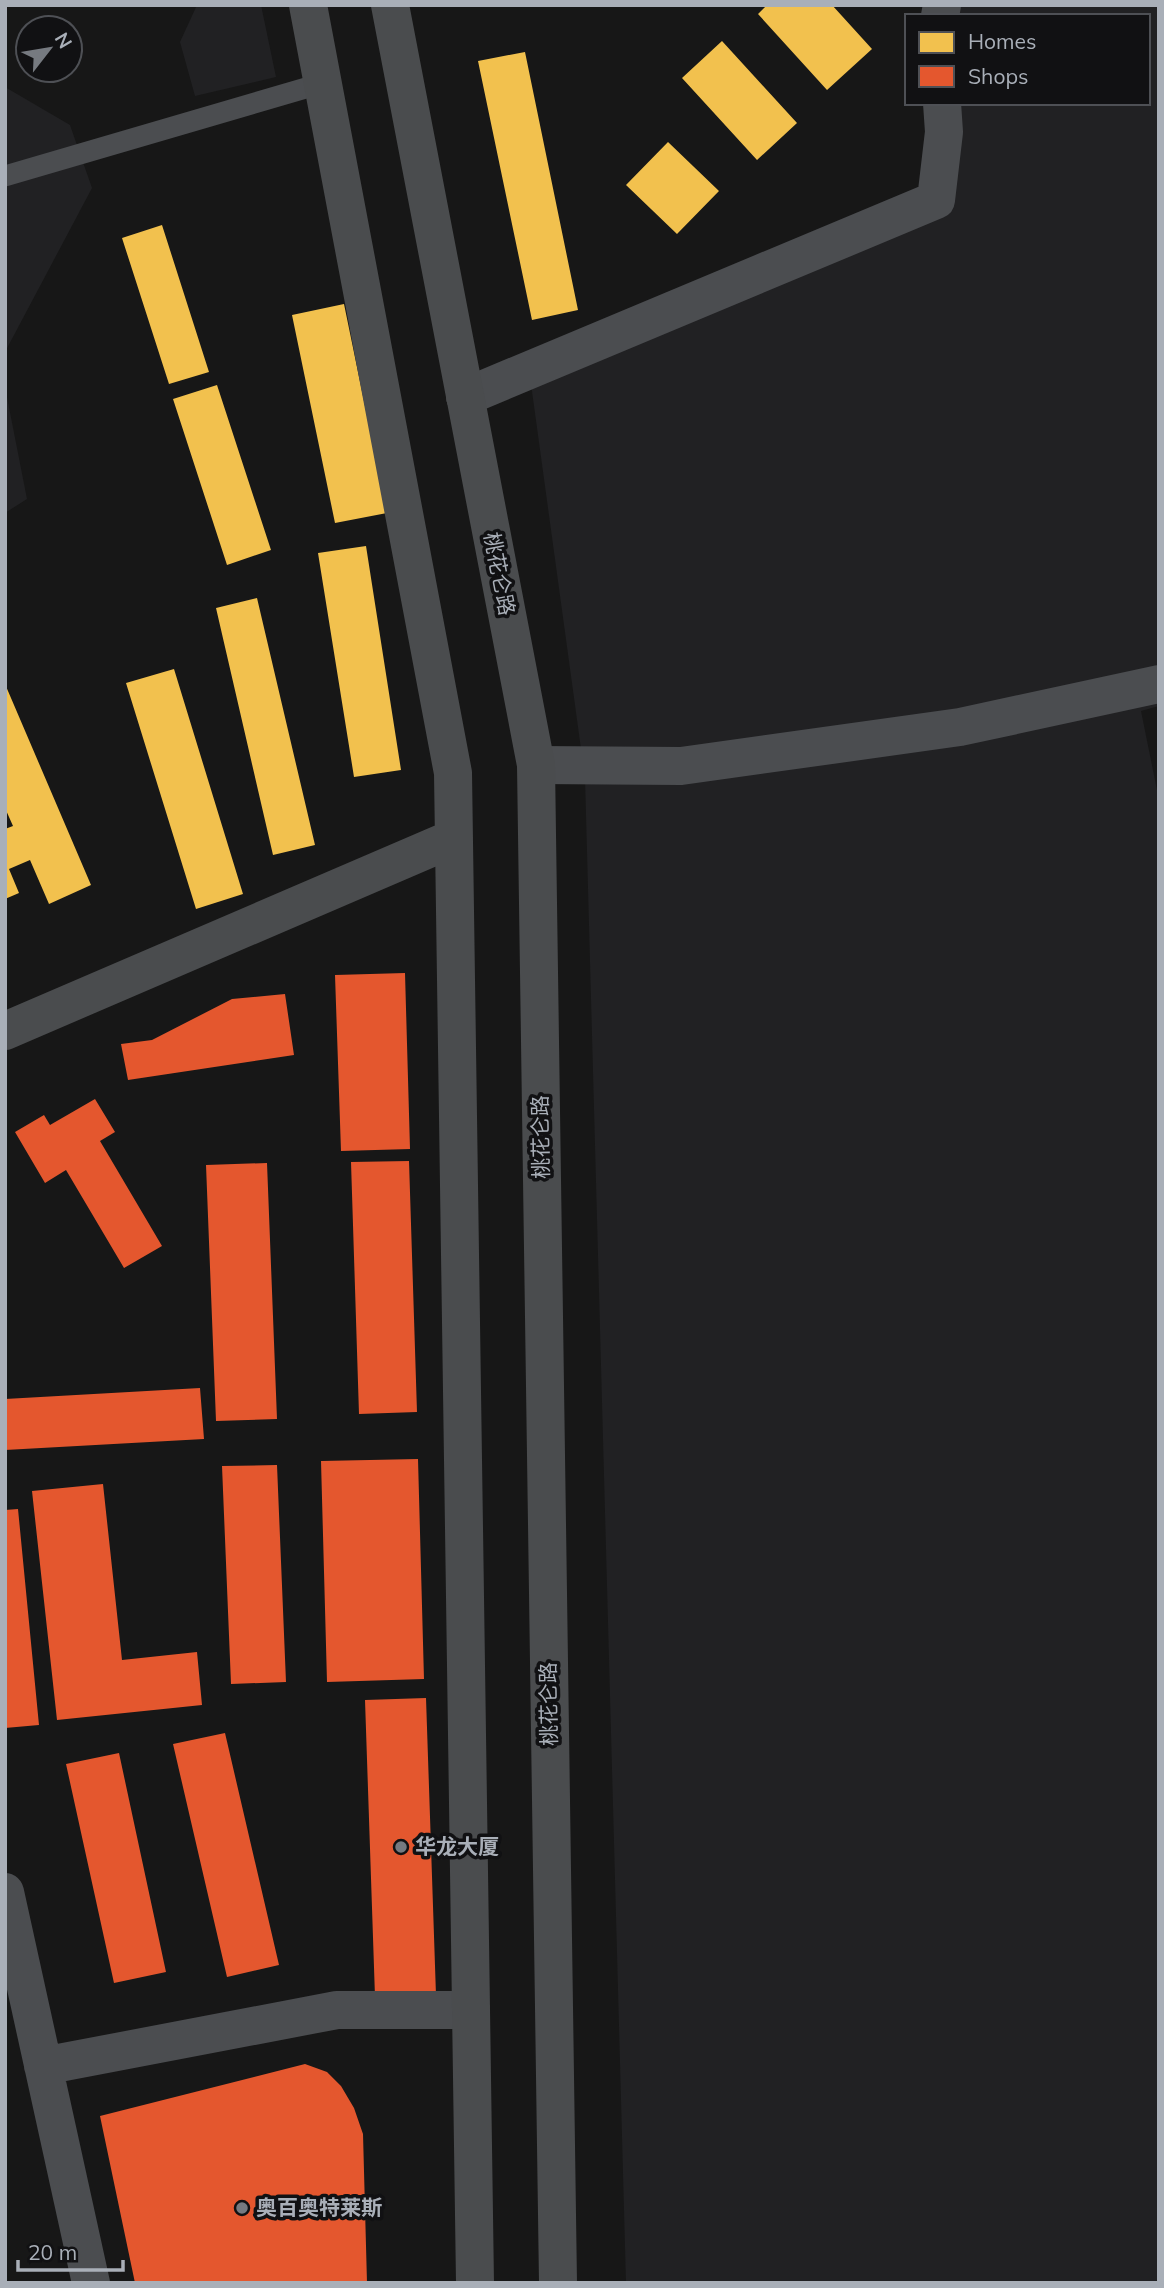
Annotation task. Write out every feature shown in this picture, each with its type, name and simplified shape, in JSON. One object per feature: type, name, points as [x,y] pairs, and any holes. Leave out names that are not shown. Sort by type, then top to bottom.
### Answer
[{"type":"main road","points":[[308,5],[453,773],[475,2283]]},
{"type":"main road","name":"桃花仑路","points":[[390,5],[536,765],[558,2283]]},
{"type":"main road","points":[[5,1031],[454,838]]},
{"type":"street","points":[[465,397],[936,200],[944,132],[942,105]]},
{"type":"street","points":[[536,765],[681,766],[960,727],[1159,684]]},
{"type":"street","points":[[5,1892],[91,2283]]},
{"type":"street","points":[[43,2066],[337,2010],[471,2010]]},
{"type":"lane","points":[[5,176],[323,83]]},
{"type":"shaded area","points":[[197,5],[261,5],[276,77],[195,96],[180,42]]},
{"type":"shaded area","points":[[952,5],[1159,5],[1159,706],[1141,711],[1159,800],[1159,2283],[626,2283],[585,778],[531,384],[948,204],[949,105],[1150,105],[1150,14],[950,14]]},
{"type":"shaded area","points":[[5,87],[70,125],[92,188],[5,352]]},
{"type":"shaded area","points":[[5,387],[27,499],[5,513]]},
{"type":"building: Homes","points":[[767,5],[832,5],[872,49],[827,90],[758,14]]},
{"type":"building: Homes","points":[[722,41],[797,123],[757,160],[682,78]]},
{"type":"building: Homes","points":[[525,52],[578,310],[532,320],[478,61]]},
{"type":"building: Homes","points":[[668,142],[719,191],[677,234],[626,185]]},
{"type":"building: Homes","points":[[162,225],[209,372],[169,384],[122,238]]},
{"type":"building: Homes","points":[[344,304],[387,513],[335,523],[292,315]]},
{"type":"building: Homes","points":[[217,385],[271,550],[227,565],[173,399]]},
{"type":"building: Homes","points":[[366,546],[401,770],[354,777],[318,553]]},
{"type":"building: Homes","points":[[257,598],[315,845],[273,855],[216,608]]},
{"type":"building: Homes","points":[[174,669],[243,894],[196,909],[126,683]]},
{"type":"building: Homes","points":[[5,684],[91,885],[49,904],[30,860],[9,869],[19,893],[5,899],[5,829],[13,826],[5,808]]},
{"type":"building: Shops","points":[[405,973],[410,1149],[341,1151],[335,975]]},
{"type":"building: Shops","points":[[285,994],[294,1055],[128,1080],[121,1044],[152,1040],[232,999]]},
{"type":"building: Shops","points":[[95,1099],[115,1132],[100,1141],[162,1246],[124,1268],[66,1170],[45,1183],[15,1132],[44,1115],[50,1125]]},
{"type":"building: Shops","points":[[409,1161],[417,1412],[359,1414],[351,1162]]},
{"type":"building: Shops","points":[[267,1163],[277,1419],[216,1421],[206,1165]]},
{"type":"building: Shops","points":[[200,1388],[204,1439],[5,1450],[5,1399]]},
{"type":"building: Shops","points":[[418,1459],[424,1679],[327,1682],[321,1461]]},
{"type":"building: Shops","points":[[277,1465],[286,1682],[231,1684],[222,1466]]},
{"type":"building: Shops","points":[[103,1484],[122,1660],[197,1652],[202,1705],[57,1720],[32,1491]]},
{"type":"building: Shops","points":[[18,1509],[39,1725],[5,1728],[5,1510]]},
{"type":"building: Shops","name":"华龙大厦","points":[[426,1698],[436,1995],[375,1997],[365,1700]]},
{"type":"building: Shops","points":[[225,1733],[279,1965],[227,1977],[173,1744]]},
{"type":"building: Shops","points":[[119,1753],[166,1972],[114,1983],[66,1764]]},
{"type":"building: Shops","name":"奥百奥特莱斯","points":[[305,2064],[327,2072],[341,2086],[354,2108],[363,2134],[367,2283],[135,2283],[100,2116]]},
{"type":"place","name":"华龙大厦","points":[[401,1847]]},
{"type":"place","name":"奥百奥特莱斯","points":[[242,2208]]}]
